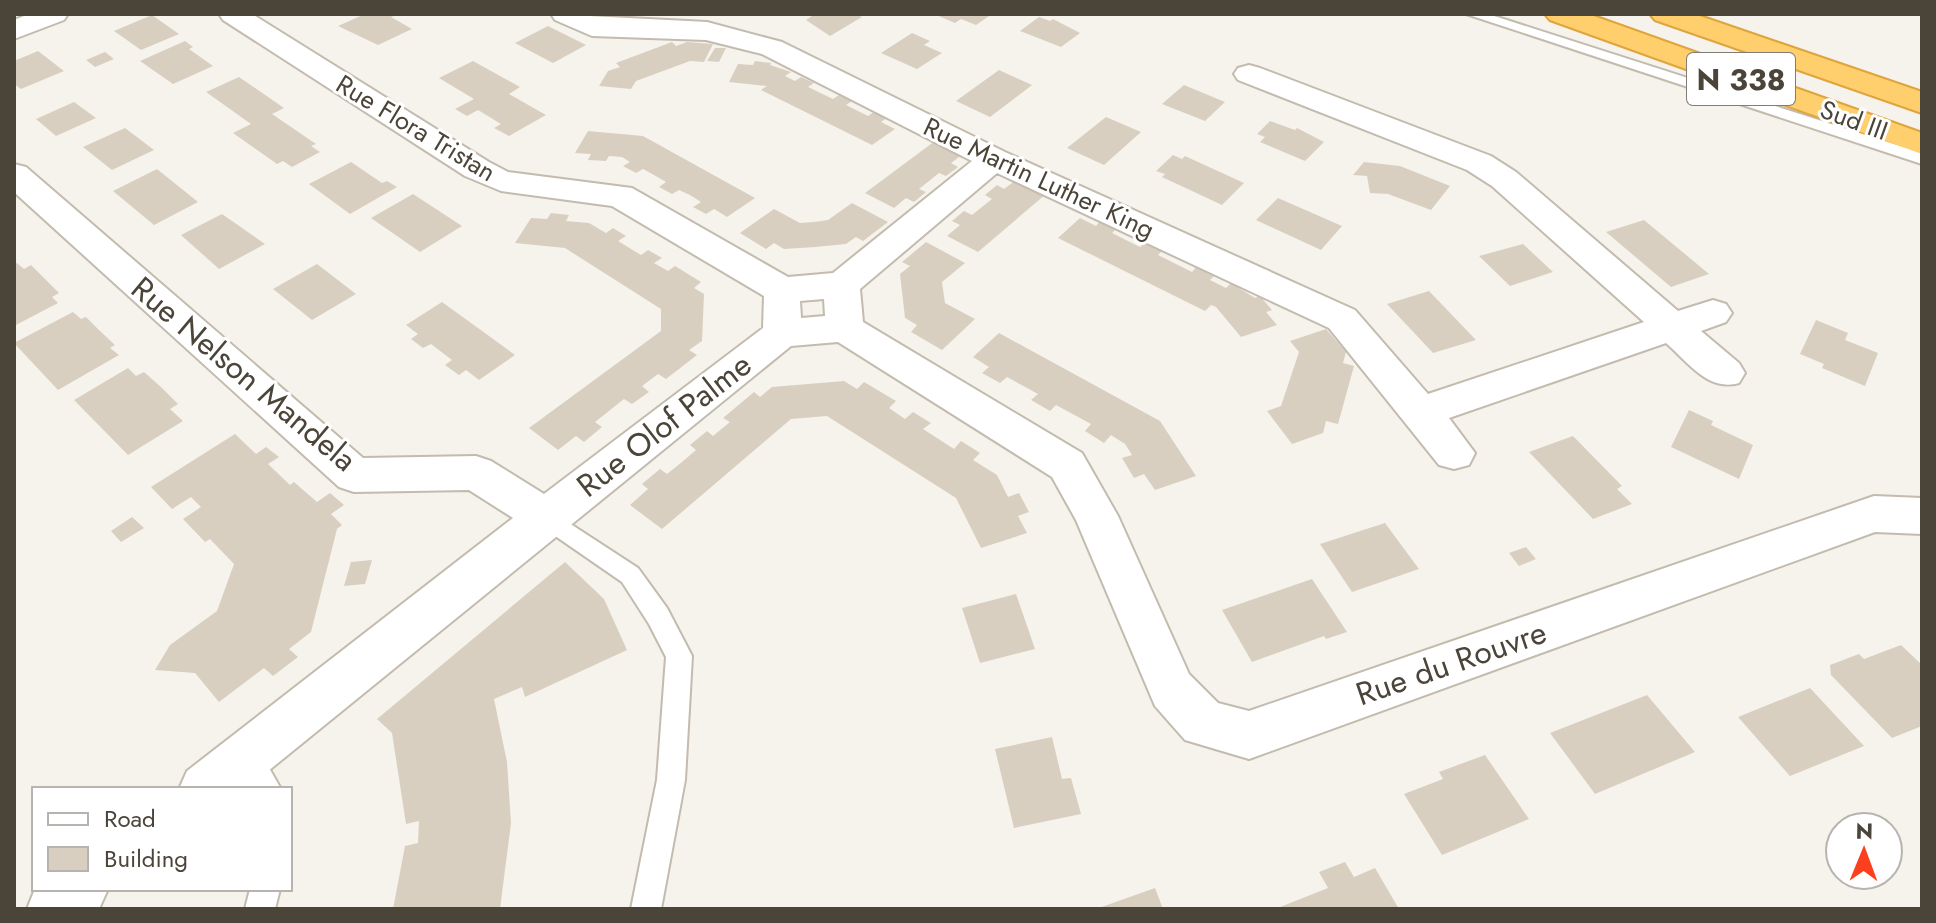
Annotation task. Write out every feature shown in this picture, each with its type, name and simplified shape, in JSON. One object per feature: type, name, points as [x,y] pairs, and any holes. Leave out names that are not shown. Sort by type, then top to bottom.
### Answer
[{"type":"highway","name":"Sud III","points":[[1560,14],[1922,144]]},
{"type":"highway","name":"Sud III","points":[[1665,14],[1922,103]]},
{"type":"street","points":[[14,30],[54,14]]},
{"type":"street","name":"Rue Flora Tristan","points":[[233,14],[477,169],[501,181],[620,196],[782,290]]},
{"type":"street","name":"Rue Martin Luther King","points":[[565,14],[592,27],[629,21],[707,31],[772,48],[994,159],[1342,319],[1454,453]]},
{"type":"street","points":[[1249,74],[1479,163],[1504,179],[1725,373]]},
{"type":"street","points":[[842,285],[844,328],[782,333],[782,290],[842,285],[994,159]]},
{"type":"street","name":"Rue Nelson Mandela","points":[[14,174],[354,475],[476,473],[546,517]]},
{"type":"street","points":[[1420,412],[1713,313]]},
{"type":"street","name":"Rue du Rouvre","points":[[844,328],[1067,465],[1096,516],[1172,690],[1203,723],[1249,735],[1874,514],[1922,516]]},
{"type":"street","name":"Rue Olof Palme","points":[[211,787],[257,771],[546,517],[782,333]]},
{"type":"street","points":[[55,909],[78,891]]},
{"type":"lane","points":[[1473,14],[1922,159]]},
{"type":"lane","points":[[546,517],[630,575],[679,656],[671,780],[646,909]]},
{"type":"building","points":[[365,14],[391,14],[394,16],[391,17],[412,29],[378,45],[338,26]]},
{"type":"building","points":[[815,14],[855,14],[862,17],[830,36],[806,20]]},
{"type":"building","points":[[934,14],[992,14],[976,25],[961,19],[955,23]]},
{"type":"building","points":[[152,15],[179,34],[141,50],[114,31]]},
{"type":"building","points":[[1039,17],[1050,21],[1053,19],[1080,33],[1061,47],[1020,31]]},
{"type":"building","points":[[548,26],[586,45],[553,63],[515,43]]},
{"type":"building","points":[[912,33],[930,41],[924,45],[942,53],[917,69],[881,53]]},
{"type":"building","points":[[185,41],[193,47],[189,49],[213,66],[173,84],[140,61]]},
{"type":"building","points":[[672,42],[676,46],[687,42],[713,44],[704,62],[690,61],[636,81],[631,89],[599,86],[608,71],[620,67],[616,63]]},
{"type":"building","points":[[715,48],[726,48],[719,62],[707,61]]},
{"type":"building","points":[[38,51],[64,71],[21,89],[14,84],[14,61]]},
{"type":"building","points":[[105,52],[114,59],[95,67],[86,60]]},
{"type":"building","points":[[473,61],[520,87],[509,94],[546,115],[509,136],[494,128],[501,124],[478,110],[467,116],[455,109],[474,99],[439,78]]},
{"type":"building","points":[[755,61],[771,63],[791,72],[785,76],[795,81],[801,77],[814,83],[808,87],[833,99],[839,95],[852,101],[846,105],[868,116],[874,112],[887,118],[881,122],[895,129],[872,145],[761,90],[767,86],[729,82],[738,64],[753,65]]},
{"type":"building","points":[[999,70],[1032,85],[990,117],[956,101]]},
{"type":"building","points":[[239,77],[284,108],[272,114],[316,144],[311,146],[320,152],[292,167],[283,161],[277,164],[233,133],[251,124],[206,92]]},
{"type":"building","points":[[1184,85],[1225,102],[1205,121],[1162,104]]},
{"type":"building","points":[[74,102],[96,118],[56,136],[36,119]]},
{"type":"building","points":[[1106,117],[1141,132],[1104,165],[1067,148]]},
{"type":"building","points":[[1270,121],[1295,130],[1297,128],[1324,142],[1305,161],[1260,142],[1265,137],[1257,134]]},
{"type":"building","points":[[125,128],[154,150],[112,170],[83,147]]},
{"type":"building","points":[[588,131],[643,136],[755,198],[727,217],[714,209],[706,214],[693,207],[701,202],[679,190],[672,194],[659,187],[666,182],[643,169],[636,173],[623,166],[630,162],[622,157],[609,156],[606,161],[588,160],[591,154],[575,153]]},
{"type":"building","points":[[935,141],[963,154],[951,163],[958,167],[946,176],[939,173],[919,189],[926,192],[914,202],[906,198],[894,208],[865,193]]},
{"type":"building","points":[[1173,155],[1182,159],[1185,156],[1244,183],[1222,205],[1162,177],[1165,174],[1156,171]]},
{"type":"building","points":[[351,162],[382,183],[387,181],[397,187],[350,214],[309,184]]},
{"type":"building","points":[[1364,162],[1400,166],[1450,186],[1431,210],[1388,194],[1370,193],[1367,176],[1353,175]]},
{"type":"building","points":[[157,169],[198,202],[154,225],[113,191]]},
{"type":"building","points":[[1016,180],[1046,194],[978,252],[947,236],[960,225],[952,221],[964,211],[972,215],[992,199],[985,195],[997,185],[1004,189]]},
{"type":"building","points":[[413,194],[462,226],[420,252],[371,218]]},
{"type":"building","points":[[1278,198],[1342,226],[1321,250],[1256,220]]},
{"type":"building","points":[[852,203],[888,222],[863,241],[856,237],[846,244],[815,247],[784,249],[774,243],[766,249],[740,233],[774,209],[800,223],[814,222],[828,220]]},
{"type":"building","points":[[551,213],[569,215],[566,221],[589,223],[606,233],[613,228],[626,236],[618,241],[641,255],[648,250],[662,258],[654,263],[668,271],[675,266],[701,282],[694,288],[704,294],[702,341],[689,350],[697,355],[666,379],[658,374],[642,386],[649,392],[632,404],[624,399],[595,422],[602,427],[584,442],[576,436],[558,450],[529,428],[661,331],[661,309],[565,248],[515,243],[531,218],[547,219]]},
{"type":"building","points":[[222,214],[265,244],[219,269],[181,235]]},
{"type":"building","points":[[1080,218],[1096,226],[1101,220],[1117,228],[1112,233],[1140,247],[1146,242],[1163,250],[1158,255],[1192,272],[1197,266],[1215,275],[1210,280],[1226,288],[1231,283],[1255,298],[1260,296],[1272,310],[1266,312],[1277,325],[1241,337],[1216,307],[1211,305],[1205,311],[1058,238]]},
{"type":"building","points":[[1644,220],[1709,274],[1671,287],[1606,232]]},
{"type":"building","points":[[926,242],[965,263],[942,282],[945,303],[975,319],[942,350],[911,332],[917,325],[905,318],[900,274],[910,266],[902,262]]},
{"type":"building","points":[[1523,244],[1553,272],[1510,286],[1479,256]]},
{"type":"building","points":[[14,264],[24,269],[31,265],[59,293],[52,297],[58,303],[14,326]]},
{"type":"building","points":[[317,264],[356,294],[312,320],[273,289]]},
{"type":"building","points":[[1429,291],[1476,340],[1433,353],[1387,304]]},
{"type":"building","points":[[442,302],[515,355],[479,380],[466,370],[459,375],[445,365],[452,360],[431,344],[423,348],[411,339],[418,334],[406,325]]},
{"type":"building","points":[[73,312],[81,319],[86,317],[115,345],[110,348],[119,355],[58,390],[14,343]]},
{"type":"building","points":[[1816,320],[1848,333],[1845,340],[1878,353],[1865,386],[1822,368],[1824,364],[1800,354]]},
{"type":"building","points":[[1326,329],[1346,352],[1343,363],[1354,366],[1338,424],[1326,421],[1323,433],[1292,444],[1267,411],[1281,406],[1299,352],[1290,341]]},
{"type":"building","points":[[999,333],[1160,421],[1196,476],[1155,490],[1144,474],[1134,478],[1122,458],[1132,455],[1125,444],[1111,435],[1104,443],[1085,431],[1091,424],[1056,405],[1050,411],[1031,400],[1038,394],[1007,377],[1000,383],[982,373],[989,367],[973,357]]},
{"type":"building","points":[[128,368],[136,376],[144,372],[161,387],[178,404],[170,409],[183,421],[128,455],[74,400]]},
{"type":"building","points":[[844,381],[857,389],[864,382],[896,401],[889,408],[905,419],[913,412],[931,423],[923,429],[954,449],[961,441],[980,453],[973,460],[997,475],[1008,497],[1019,493],[1029,512],[1018,516],[1027,533],[981,548],[956,498],[827,416],[791,419],[662,529],[630,505],[648,489],[642,484],[660,469],[667,474],[682,462],[696,450],[690,445],[707,431],[713,436],[730,422],[723,418],[754,392],[760,397],[772,387]]},
{"type":"building","points":[[1689,410],[1713,421],[1711,425],[1753,445],[1739,479],[1671,447]]},
{"type":"building","points":[[235,434],[256,454],[266,447],[279,457],[268,464],[290,485],[294,482],[317,502],[330,493],[344,505],[331,514],[342,525],[337,529],[311,632],[289,649],[298,657],[273,676],[264,668],[219,702],[195,673],[155,670],[170,645],[217,611],[234,564],[210,539],[205,542],[183,519],[201,507],[191,497],[172,509],[151,487]]},
{"type":"building","points":[[1573,436],[1622,486],[1617,489],[1632,504],[1593,519],[1529,452]]},
{"type":"building","points":[[132,517],[144,528],[121,542],[111,531]]},
{"type":"building","points":[[1385,523],[1419,569],[1352,592],[1320,544]]},
{"type":"building","points":[[1526,547],[1536,559],[1519,566],[1509,553]]},
{"type":"building","points":[[372,560],[365,584],[344,586],[351,562]]},
{"type":"building","points":[[565,562],[604,599],[627,650],[525,697],[522,687],[494,699],[507,762],[511,823],[500,909],[393,909],[405,846],[418,843],[419,821],[406,824],[392,733],[377,719]]},
{"type":"building","points":[[1312,579],[1347,632],[1326,639],[1324,636],[1252,662],[1222,610]]},
{"type":"building","points":[[1016,594],[1035,649],[980,663],[962,608]]},
{"type":"building","points":[[1901,645],[1922,665],[1922,726],[1892,738],[1831,675],[1830,665],[1859,654],[1864,659]]},
{"type":"building","points":[[1810,688],[1864,746],[1790,776],[1738,717]]},
{"type":"building","points":[[1647,695],[1695,752],[1595,794],[1550,733]]},
{"type":"building","points":[[1052,737],[1062,779],[1071,778],[1081,814],[1014,828],[995,749]]},
{"type":"building","points":[[1485,755],[1529,819],[1442,855],[1404,794],[1443,779],[1439,772]]},
{"type":"building","points":[[1345,862],[1354,877],[1375,868],[1399,909],[1275,909],[1328,888],[1319,872]]},
{"type":"building","points":[[1155,888],[1163,909],[1096,909]]}]
